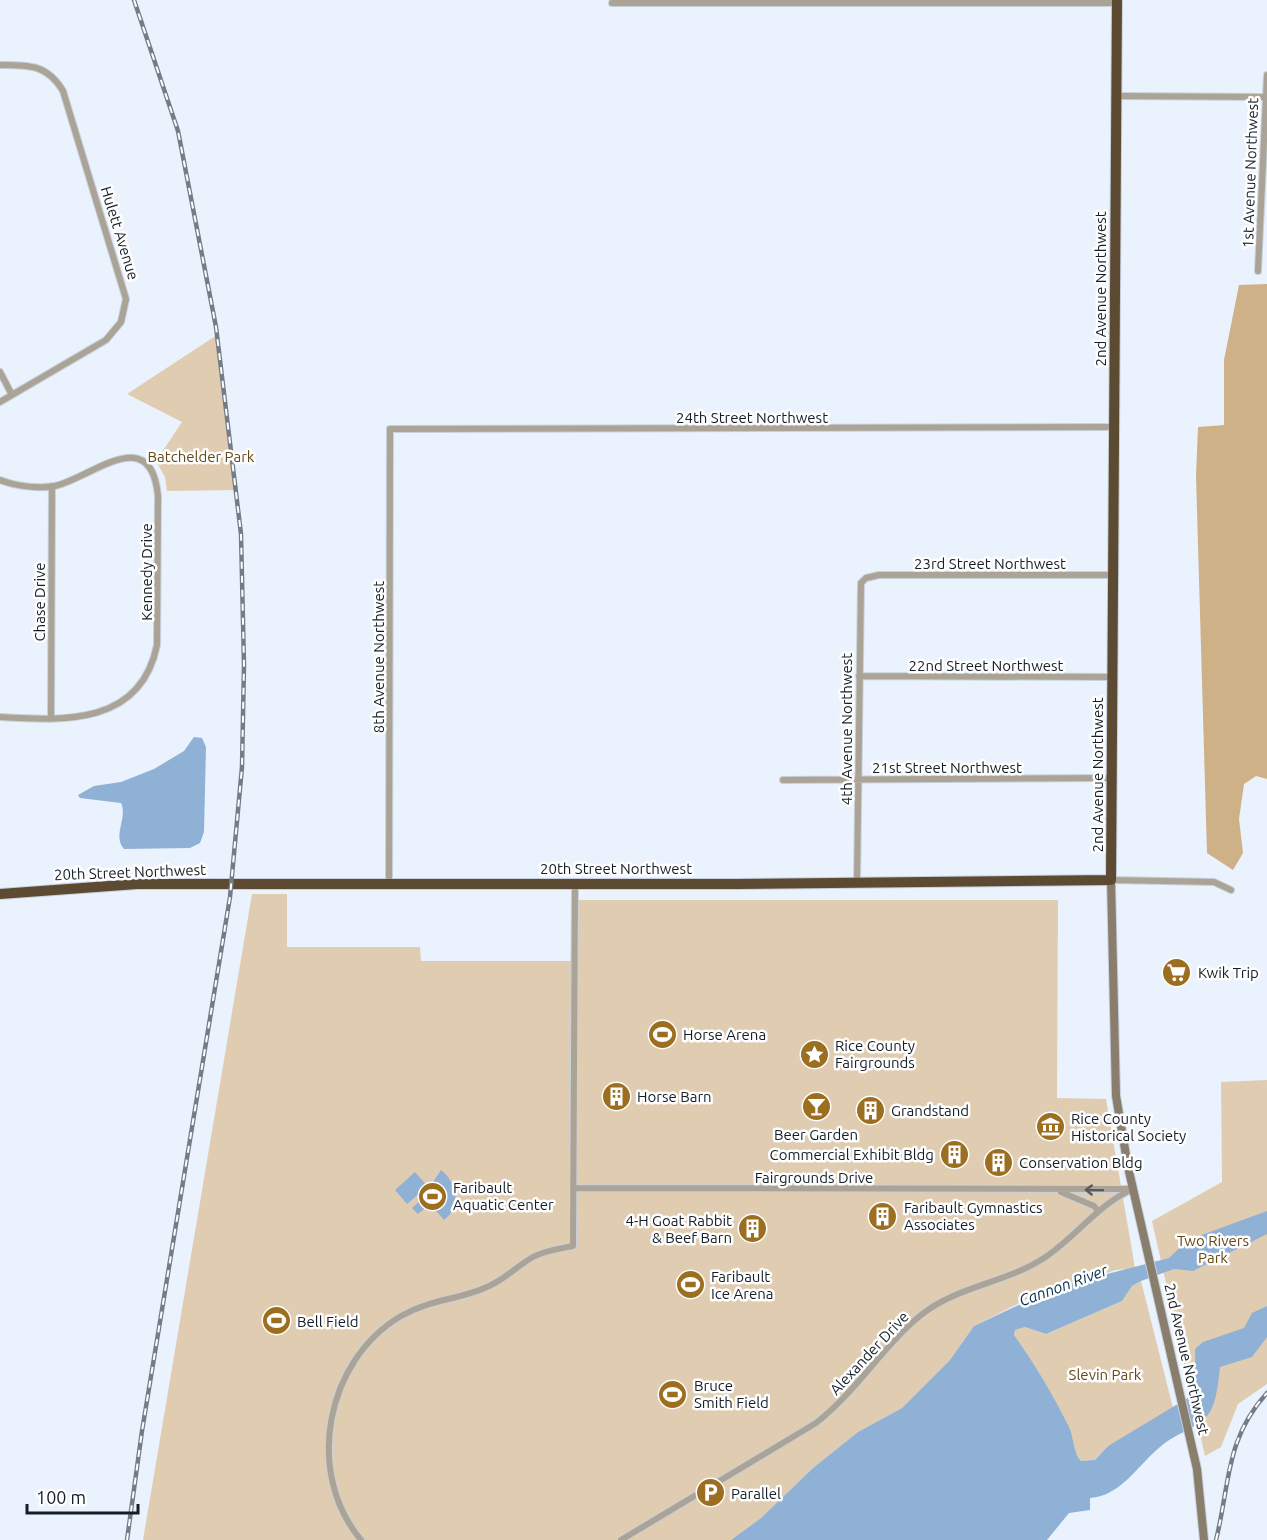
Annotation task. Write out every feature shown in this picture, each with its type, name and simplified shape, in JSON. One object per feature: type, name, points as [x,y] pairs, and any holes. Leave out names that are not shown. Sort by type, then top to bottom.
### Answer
[{"type":"highway","name":"2nd Avenue Northwest","points":[[1112,880],[1117,2]]},
{"type":"highway","name":"20th Street Northwest","points":[[0,894],[137,884],[1112,880]]},
{"type":"street","points":[[612,3],[1117,2]]},
{"type":"street","name":"Hulett Avenue","points":[[0,65],[27,65],[45,69],[63,91],[124,288],[126,307],[121,322],[106,340],[0,402]]},
{"type":"street","name":"1st Avenue Northwest","points":[[1258,271],[1264,97],[1267,75]]},
{"type":"street","points":[[1117,96],[1264,97]]},
{"type":"street","points":[[0,372],[12,393]]},
{"type":"street","name":"24th Street Northwest","points":[[390,429],[1114,427]]},
{"type":"street","name":"8th Avenue Northwest","points":[[389,884],[390,429]]},
{"type":"street","name":"Kennedy Drive","points":[[0,480],[11,484],[52,486],[68,482],[108,461],[127,457],[148,466],[156,479],[158,496],[157,645],[148,671],[132,692],[108,710],[78,717],[0,717]]},
{"type":"street","name":"Chase Drive","points":[[51,717],[52,486]]},
{"type":"street","name":"23rd Street Northwest","points":[[866,578],[879,575],[1114,575]]},
{"type":"street","name":"4th Avenue Northwest","points":[[857,882],[860,589],[866,578]]},
{"type":"street","name":"22nd Street Northwest","points":[[859,676],[1113,677]]},
{"type":"street","name":"21st Street Northwest","points":[[783,780],[1112,778]]},
{"type":"street","name":"20th Street Northwest","points":[[1112,880],[1214,882],[1231,890]]},
{"type":"street","name":"2nd Avenue Northwest","points":[[1112,880],[1114,1082],[1133,1189],[1193,1451],[1200,1490],[1203,1540]]},
{"type":"street","points":[[361,1540],[336,1495],[329,1448],[331,1422],[339,1389],[360,1353],[384,1327],[412,1310],[438,1299],[480,1290],[499,1282],[534,1256],[573,1246],[575,884]]},
{"type":"street","name":"Fairgrounds Drive","points":[[573,1188],[1133,1189]]},
{"type":"street","name":"Alexander Drive","points":[[621,1540],[826,1415],[904,1331],[932,1307],[952,1296],[995,1282],[1043,1259],[1114,1198],[1133,1189]]},
{"type":"street","name":"Fairgrounds Drive","points":[[1055,1190],[1094,1206],[1098,1211]]},
{"type":"green space","name":"Batchelder Park","points":[[217,335],[238,490],[167,491],[165,477],[156,461],[182,422],[127,394]]},
{"type":"green space","points":[[252,894],[287,894],[287,947],[420,947],[421,961],[571,961],[571,900],[1058,900],[1057,1098],[1106,1099],[1135,1268],[1116,1270],[1035,1295],[974,1326],[950,1360],[902,1408],[858,1432],[813,1468],[761,1518],[731,1540],[143,1540]]},
{"type":"green space","name":"Two Rivers Park","points":[[1267,1080],[1267,1384],[1238,1404],[1221,1447],[1205,1456],[1152,1221],[1222,1182],[1221,1082]]},
{"type":"green space","name":"Slevin Park","points":[[1141,1281],[1173,1408],[1108,1446],[1095,1460],[1081,1461],[1076,1454],[1070,1431],[1050,1391],[1014,1335],[1015,1330],[1025,1327],[1046,1334],[1122,1301],[1132,1286]]},
{"type":"shaded area","points":[[1267,284],[1267,779],[1256,776],[1244,784],[1239,819],[1243,853],[1233,870],[1207,853],[1196,476],[1198,427],[1224,425],[1224,360],[1239,285]]},
{"type":"water","points":[[194,737],[202,738],[206,747],[204,832],[200,843],[190,848],[124,849],[119,838],[123,815],[121,803],[80,798],[78,795],[94,786],[121,782],[154,769],[184,751]]},
{"type":"water","points":[[441,1170],[451,1181],[455,1195],[453,1209],[444,1220],[430,1204],[418,1214],[412,1208],[423,1198],[420,1193],[407,1204],[395,1190],[415,1172],[429,1188]]},
{"type":"water","points":[[1267,1211],[1267,1234],[1193,1271],[1174,1269],[1141,1281],[1132,1286],[1122,1301],[1046,1334],[1025,1327],[1015,1330],[1014,1335],[1057,1403],[1069,1427],[1078,1458],[1081,1461],[1095,1460],[1108,1446],[1196,1393],[1195,1349],[1203,1342],[1244,1328],[1252,1313],[1267,1306],[1267,1337],[1252,1357],[1220,1367],[1215,1400],[1207,1416],[1165,1443],[1120,1486],[1101,1496],[1090,1498],[1090,1510],[1069,1513],[1047,1540],[731,1540],[761,1518],[813,1468],[858,1432],[902,1408],[950,1360],[974,1326],[1057,1287],[1169,1258],[1188,1240]]},
{"type":"railway","points":[[127,1540],[142,1431],[230,897],[242,767],[244,665],[241,534],[216,327],[178,131],[134,0]]},
{"type":"railway","points":[[1216,1540],[1236,1445],[1253,1410],[1267,1393]]},
{"type":"place","name":"Kwik Trip","points":[[1177,972]]},
{"type":"place","name":"Horse Arena","points":[[662,1034]]},
{"type":"place","name":"Rice County Fairgrounds","points":[[814,1054]]},
{"type":"place","name":"Horse Barn","points":[[616,1096]]},
{"type":"place","name":"Beer Garden","points":[[816,1107]]},
{"type":"place","name":"Grandstand","points":[[870,1110]]},
{"type":"place","name":"Rice County Historical Society","points":[[1050,1127]]},
{"type":"place","name":"Commercial Exhibit Bldg","points":[[955,1154]]},
{"type":"place","name":"Conservation Bldg","points":[[998,1162]]},
{"type":"place","name":"Faribault Aquatic Center","points":[[432,1196]]},
{"type":"place","name":"Faribault Gymnastics Associates","points":[[883,1216]]},
{"type":"place","name":"4-H Goat Rabbit & Beef Barn","points":[[753,1229]]},
{"type":"place","name":"Faribault Ice Arena","points":[[690,1285]]},
{"type":"place","name":"Bell Field","points":[[276,1321]]},
{"type":"place","name":"Bruce Smith Field","points":[[673,1394]]},
{"type":"place","name":"Parallel","points":[[710,1493]]},
{"type":"water label","name":"Cannon River","points":[[1063,1285]]}]
